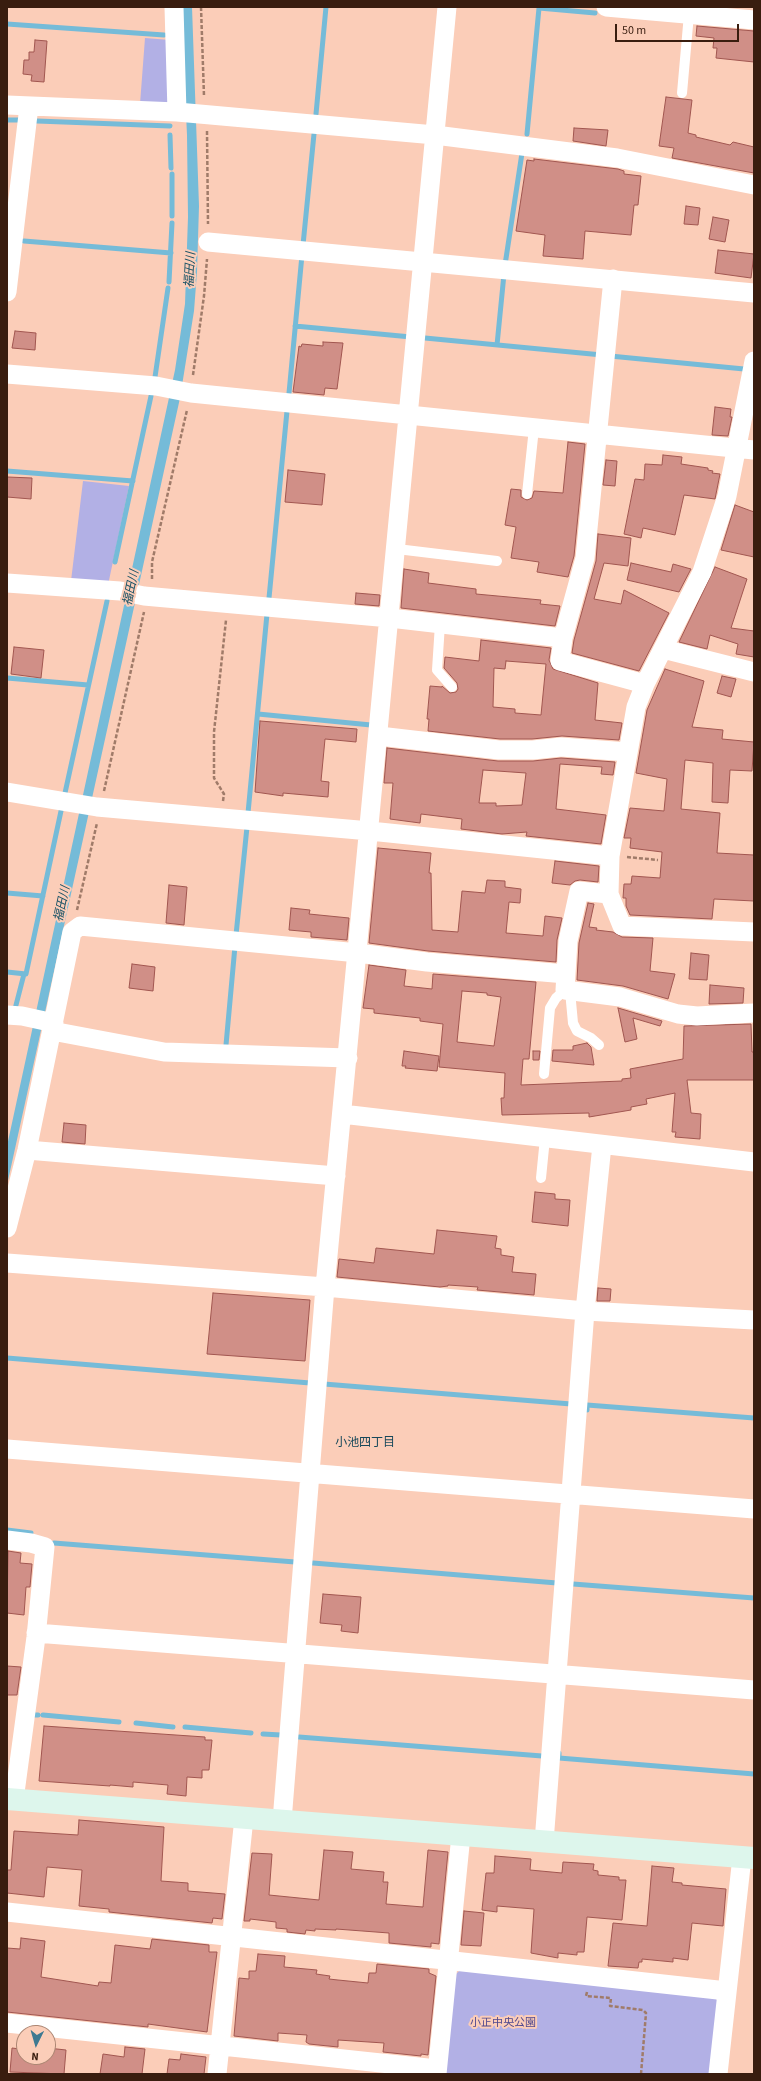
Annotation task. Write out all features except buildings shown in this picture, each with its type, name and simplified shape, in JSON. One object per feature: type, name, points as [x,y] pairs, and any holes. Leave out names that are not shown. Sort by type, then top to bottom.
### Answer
[{"type":"street","points":[[174,7],[178,112]]},
{"type":"street","points":[[282,1821],[325,1287],[410,416],[447,7]]},
{"type":"street","points":[[606,7],[754,20]]},
{"type":"street","points":[[7,105],[178,112],[435,135],[617,158],[754,185]]},
{"type":"street","points":[[7,292],[29,106]]},
{"type":"street","points":[[208,242],[754,293]]},
{"type":"street","points":[[613,279],[599,434],[585,558],[563,638],[560,661],[645,684]]},
{"type":"street","points":[[754,361],[745,449],[726,496],[702,572],[645,684],[636,707],[610,856],[609,894],[622,926],[754,932]]},
{"type":"street","points":[[7,374],[166,388],[189,393],[745,449]]},
{"type":"street","points":[[7,583],[120,592],[148,596],[390,618],[563,638]]},
{"type":"street","points":[[663,650],[754,672]]},
{"type":"street","points":[[379,736],[499,750],[534,750],[561,747],[628,752]]},
{"type":"street","points":[[7,792],[99,807],[370,831],[610,856]]},
{"type":"street","points":[[567,985],[568,941],[579,891],[609,894]]},
{"type":"street","points":[[7,1228],[27,1150],[72,932],[80,926],[358,953],[427,962],[567,985],[620,997],[678,1014],[697,1016],[754,1013]]},
{"type":"street","points":[[7,1015],[27,1018],[52,1026],[158,1052],[348,1058]]},
{"type":"street","points":[[342,1114],[754,1162]]},
{"type":"street","points":[[544,1842],[585,1311],[602,1145]]},
{"type":"street","points":[[27,1150],[336,1176]]},
{"type":"street","points":[[7,1263],[325,1287],[585,1311],[754,1320]]},
{"type":"street","points":[[7,1449],[754,1509]]},
{"type":"street","points":[[7,1540],[31,1543],[45,1547],[36,1633],[11,1799],[748,1858],[727,1991],[718,2074]]},
{"type":"street","points":[[36,1633],[754,1690]]},
{"type":"street","points":[[217,2074],[244,1818]]},
{"type":"street","points":[[7,2023],[437,2071],[461,1835]]},
{"type":"street","points":[[7,1912],[727,1991]]},
{"type":"lane","points":[[682,93],[689,14]]},
{"type":"lane","points":[[526,494],[534,428]]},
{"type":"lane","points":[[397,549],[497,561]]},
{"type":"lane","points":[[440,624],[437,670],[452,687]]},
{"type":"lane","points":[[567,985],[573,1023],[577,1031],[591,1038],[599,1045]]},
{"type":"lane","points":[[544,1074],[550,1008],[567,985]]},
{"type":"lane","points":[[541,1178],[546,1138]]},
{"type":"path","points":[[72,932],[99,807],[148,596],[152,562],[189,393],[203,303],[208,242],[207,139],[204,114],[201,7]]},
{"type":"path","points":[[222,818],[224,794],[214,778],[214,732],[228,603]]},
{"type":"path","points":[[610,856],[658,860]]},
{"type":"path","points":[[588,1976],[586,1996],[610,1998],[610,2006],[643,2010],[646,2013],[641,2074]]},
{"type":"green space","points":[[145,38],[170,40],[172,105],[140,104]]},
{"type":"green space","points":[[83,481],[129,486],[108,585],[71,581]]},
{"type":"green space","name":"小正中央公園","points":[[460,1970],[714,1997],[719,2002],[711,2074],[445,2074],[455,1975]]},
{"type":"water","name":"福田川","points":[[181,7],[192,7],[199,206],[194,311],[180,398],[7,1185],[7,1146],[175,370],[185,304],[188,217],[187,135]]},
{"type":"waterway","points":[[316,114],[326,7]]},
{"type":"waterway","points":[[527,134],[539,8],[595,13]]},
{"type":"waterway","points":[[7,24],[164,35]]},
{"type":"waterway","points":[[7,120],[20,120]]},
{"type":"waterway","points":[[37,121],[170,126]]},
{"type":"waterway","points":[[303,245],[314,134]]},
{"type":"waterway","points":[[170,135],[171,168]]},
{"type":"waterway","points":[[505,265],[522,153]]},
{"type":"waterway","points":[[172,174],[172,216]]},
{"type":"waterway","points":[[169,282],[172,223]]},
{"type":"waterway","points":[[24,241],[171,253]]},
{"type":"waterway","points":[[289,393],[302,255]]},
{"type":"waterway","points":[[497,345],[504,274]]},
{"type":"waterway","points":[[155,377],[168,288]]},
{"type":"waterway","points":[[295,326],[411,337]]},
{"type":"waterway","points":[[425,338],[602,355]]},
{"type":"waterway","points":[[610,356],[744,369]]},
{"type":"waterway","points":[[115,562],[151,396]]},
{"type":"waterway","points":[[269,598],[287,411]]},
{"type":"waterway","points":[[7,471],[133,481]]},
{"type":"waterway","points":[[65,793],[107,601]]},
{"type":"waterway","points":[[248,813],[267,614]]},
{"type":"waterway","points":[[7,678],[88,685]]},
{"type":"waterway","points":[[258,714],[371,725]]},
{"type":"waterway","points":[[7,972],[26,974],[61,811]]},
{"type":"waterway","points":[[236,935],[247,827]]},
{"type":"waterway","points":[[7,893],[43,896]]},
{"type":"waterway","points":[[226,1045],[235,946]]},
{"type":"waterway","points":[[15,1009],[24,974]]},
{"type":"waterway","points":[[7,1358],[310,1383]]},
{"type":"waterway","points":[[324,1384],[571,1404]]},
{"type":"waterway","points":[[587,1410],[587,1405],[754,1418]]},
{"type":"waterway","points":[[7,1530],[31,1533]]},
{"type":"waterway","points":[[54,1543],[295,1562]]},
{"type":"waterway","points":[[313,1563],[557,1583]]},
{"type":"waterway","points":[[573,1584],[754,1598]]},
{"type":"waterway","points":[[33,1715],[38,1715]]},
{"type":"waterway","points":[[43,1715],[119,1722]]},
{"type":"waterway","points":[[136,1723],[173,1727]]},
{"type":"waterway","points":[[185,1727],[251,1733]]},
{"type":"waterway","points":[[263,1734],[281,1735]]},
{"type":"waterway","points":[[299,1737],[542,1756]]},
{"type":"waterway","points":[[559,1753],[559,1758],[754,1774]]},
{"type":"district","name":"小池四丁目","points":[[365,1443]]}]
